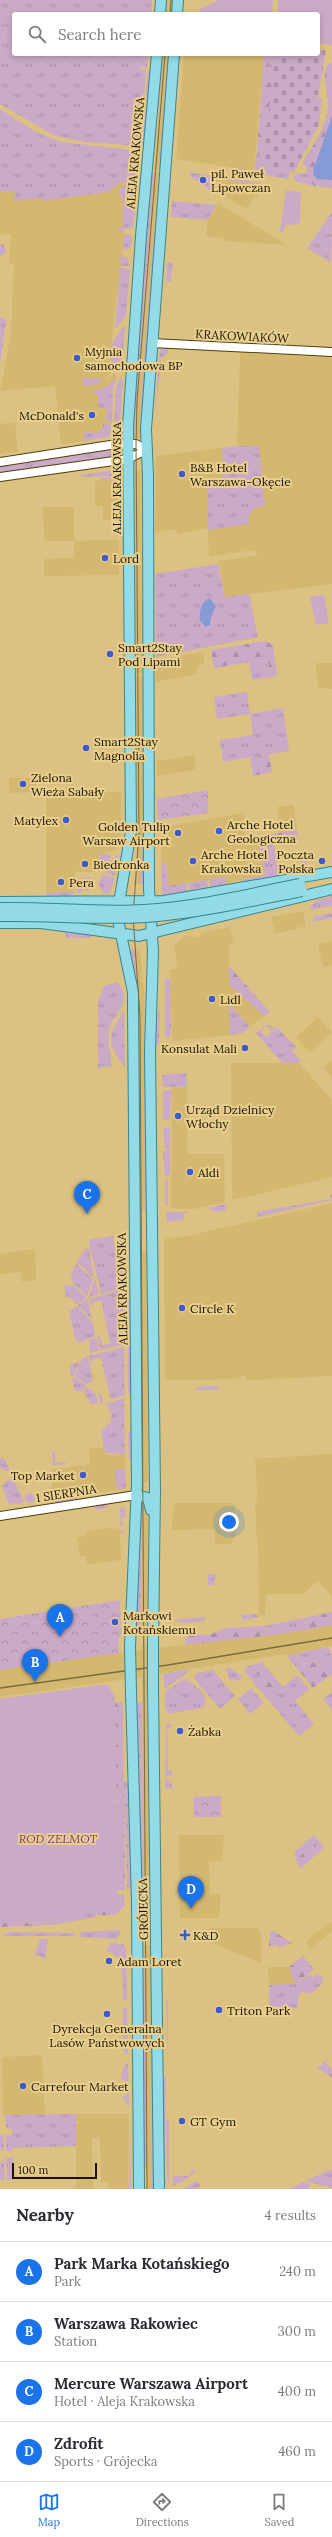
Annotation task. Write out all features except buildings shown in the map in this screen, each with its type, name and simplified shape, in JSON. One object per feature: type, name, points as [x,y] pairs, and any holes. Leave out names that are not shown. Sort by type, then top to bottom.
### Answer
[{"type":"main road","points":[[160,12],[161,0]]},
{"type":"main road","points":[[177,12],[178,0]]},
{"type":"main road","name":"ALEJA KRAKOWSKA","points":[[130,1647],[136,1495],[133,997],[117,915],[128,859],[131,831],[128,459],[130,378],[157,56]]},
{"type":"main road","points":[[154,1524],[150,1079],[152,934],[146,450],[152,343],[174,56]]},
{"type":"main road","points":[[0,902],[151,901],[206,895],[332,872]]},
{"type":"main road","points":[[0,916],[117,918],[166,916],[217,908],[301,887],[332,877]]},
{"type":"main road","points":[[0,908],[109,911],[166,908],[301,887],[332,885]]},
{"type":"main road","points":[[0,923],[41,923],[138,936],[152,934],[332,889]]},
{"type":"main road","points":[[136,1495],[143,1495],[149,1498],[154,1524]]},
{"type":"main road","name":"GRÓJECKA","points":[[154,1524],[153,1688],[159,2189]]},
{"type":"main road","name":"GRÓJECKA","points":[[130,1647],[137,1902],[139,2189]]},
{"type":"street","name":"KRAKOWIAKÓW","points":[[152,343],[332,352]]},
{"type":"street","points":[[0,462],[128,444],[139,445],[146,450],[128,459],[0,477]]},
{"type":"street","name":"1 SIERPNIA","points":[[0,1516],[136,1495]]},
{"type":"shaded area","points":[[167,0],[173,0],[171,12],[166,12]]},
{"type":"shaded area","points":[[163,56],[168,56],[159,169],[155,168]]},
{"type":"shaded area","points":[[184,56],[264,56],[254,171],[176,159]]},
{"type":"shaded area","points":[[154,173],[159,173],[141,401],[140,438],[134,438]]},
{"type":"shaded area","points":[[214,178],[260,185],[258,197],[255,196],[246,209],[212,188]]},
{"type":"shaded area","points":[[129,180],[128,186],[122,187],[125,196],[123,257],[118,259],[121,260],[121,266],[118,268],[120,271],[110,360],[111,372],[105,383],[114,373],[117,377],[107,387],[94,390],[94,394],[98,394],[98,398],[109,408],[105,421],[112,421],[112,424],[102,423],[103,430],[99,433],[84,432],[84,441],[61,444],[55,386],[0,391],[11,334],[14,263],[9,264],[11,234],[0,235],[0,191],[15,192],[15,201],[41,198]]},
{"type":"shaded area","points":[[218,203],[287,245],[225,241],[224,238],[206,236],[208,220]]},
{"type":"shaded area","points":[[240,353],[332,357],[332,584],[225,597],[219,561],[258,555],[253,550],[209,557],[208,530],[249,524],[248,516],[255,508],[259,447],[237,446]]},
{"type":"shaded area","points":[[15,422],[18,452],[0,454],[0,424]]},
{"type":"shaded area","points":[[222,448],[222,480],[208,511],[208,528],[178,534],[176,529],[155,532],[156,456]]},
{"type":"shaded area","points":[[141,470],[142,673],[136,673],[135,471]]},
{"type":"shaded area","points":[[111,479],[117,484],[119,520],[103,520],[103,506],[95,506],[95,481]]},
{"type":"shaded area","points":[[43,507],[74,507],[74,541],[44,541]]},
{"type":"shaded area","points":[[119,540],[119,575],[44,576],[44,559],[74,558],[74,541]]},
{"type":"shaded area","points":[[203,652],[205,664],[197,666],[197,674],[156,682],[156,660]]},
{"type":"shaded area","points":[[316,663],[332,663],[332,689],[318,688]]},
{"type":"shaded area","points":[[136,677],[142,677],[143,840],[140,884],[134,885],[137,838]]},
{"type":"shaded area","points":[[195,755],[195,770],[157,776],[157,761]]},
{"type":"shaded area","name":"Zielona Wieża Sabały","points":[[9,778],[36,778],[36,792],[9,793]]},
{"type":"shaded area","points":[[46,791],[121,792],[121,836],[118,837],[118,849],[99,855],[99,859],[96,860],[96,869],[92,872],[78,872],[75,870],[75,892],[46,893]]},
{"type":"shaded area","points":[[294,805],[297,830],[280,833],[277,807]]},
{"type":"shaded area","points":[[243,813],[245,839],[257,837],[265,875],[226,883],[225,877],[169,886],[166,863],[161,863],[162,827]]},
{"type":"shaded area","points":[[303,911],[306,926],[275,934],[271,917]]},
{"type":"shaded area","points":[[230,927],[234,940],[229,946],[229,984],[264,1016],[250,1027],[230,1005],[230,1035],[172,1041],[170,969],[175,969],[177,965],[174,945],[183,937],[192,936],[198,938],[202,933]]},
{"type":"shaded area","points":[[332,941],[332,965],[323,967],[318,944]]},
{"type":"shaded area","points":[[134,949],[140,949],[144,993],[145,1210],[140,1210],[138,993]]},
{"type":"shaded area","points":[[318,1017],[332,1032],[310,1053],[296,1037]]},
{"type":"shaded area","points":[[332,1060],[332,1078],[323,1067]]},
{"type":"shaded area","points":[[231,1063],[299,1063],[332,1100],[332,1177],[232,1200]]},
{"type":"shaded area","points":[[187,1087],[187,1154],[224,1154],[225,1202],[194,1209],[175,1209],[171,1206],[172,1088]]},
{"type":"shaded area","points":[[332,1203],[332,1376],[246,1380],[246,1376],[240,1376],[239,1379],[165,1380],[164,1239],[192,1235]]},
{"type":"shaded area","points":[[35,1249],[36,1280],[22,1282],[21,1272],[0,1274],[0,1254]]},
{"type":"shaded area","points":[[141,1252],[146,1252],[148,1482],[142,1482]]},
{"type":"shaded area","points":[[89,1448],[104,1448],[108,1455],[125,1454],[126,1489],[55,1498],[52,1495],[52,1469],[90,1465]]},
{"type":"shaded area","points":[[332,1454],[332,1597],[318,1581],[303,1594],[266,1594],[265,1616],[259,1615],[258,1544],[255,1502],[257,1502],[256,1465],[254,1459]]},
{"type":"shaded area","points":[[142,1499],[148,1502],[147,1627],[141,1627]]},
{"type":"shaded area","points":[[174,1503],[235,1503],[235,1535],[232,1544],[215,1544],[215,1529],[172,1530]]},
{"type":"shaded area","points":[[109,1528],[120,1529],[121,1560],[87,1564],[86,1556],[80,1556],[77,1538],[86,1536],[85,1532]]},
{"type":"shaded area","points":[[332,1625],[332,1646],[287,1656],[285,1654],[147,1676],[150,1904],[144,1904],[142,1677],[0,1697],[0,1670],[141,1650],[142,1643],[147,1643],[147,1649],[281,1634]]},
{"type":"shaded area","points":[[179,1835],[224,1835],[222,1861],[209,1861],[210,1894],[221,1894],[219,1918],[180,1918]]},
{"type":"shaded area","points":[[332,1921],[332,1931],[311,1949],[306,1943],[310,1938]]},
{"type":"shaded area","points":[[209,1928],[257,1928],[261,1932],[261,1963],[209,1942]]},
{"type":"shaded area","points":[[144,1945],[151,1945],[152,2189],[147,2189]]},
{"type":"shaded area","points":[[268,1967],[289,1967],[295,1984],[269,1985]]},
{"type":"shaded area","points":[[42,2055],[45,2115],[3,2115],[2,2057]]},
{"type":"shaded area","points":[[76,2114],[129,2114],[128,2189],[109,2189],[108,2182],[101,2182],[100,2137],[92,2138],[93,2187],[95,2189],[76,2189]]},
{"type":"green space","points":[[0,0],[152,0],[151,12],[12,12],[12,56],[148,56],[147,67],[141,67],[141,70],[146,69],[142,122],[127,124],[142,123],[140,146],[85,142],[55,136],[0,104]]},
{"type":"green space","points":[[218,0],[273,0],[272,12],[200,12],[200,9]]},
{"type":"green space","points":[[278,0],[332,0],[332,45],[320,43],[320,12],[277,12]]},
{"type":"green space","points":[[320,50],[326,50],[318,98],[322,98],[319,125],[294,172],[263,166],[275,56],[320,56]]},
{"type":"green space","points":[[161,56],[163,56],[159,107],[157,107]]},
{"type":"green space","points":[[168,56],[170,56],[162,169],[159,169]]},
{"type":"green space","points":[[264,56],[269,56],[267,84],[269,82],[271,58],[275,57],[264,157],[257,152]]},
{"type":"green space","points":[[268,56],[275,56],[271,58],[269,82],[267,84]]},
{"type":"green space","points":[[332,62],[332,116],[313,175],[305,175],[307,167],[302,163],[322,130],[327,115],[328,102],[325,70],[327,65]]},
{"type":"green space","points":[[148,70],[151,70],[147,105],[145,104]]},
{"type":"green space","points":[[145,108],[148,108],[145,143],[142,145]]},
{"type":"green space","points":[[0,109],[36,132],[61,142],[140,151],[137,182],[120,182],[108,192],[42,201],[41,198],[14,201],[15,192],[0,191]]},
{"type":"green space","points":[[257,152],[264,157],[263,166],[290,171],[288,179],[236,171],[236,168],[254,171]]},
{"type":"green space","points":[[189,172],[214,176],[211,191],[191,177]]},
{"type":"green space","points":[[152,173],[154,173],[134,438],[132,435],[133,401]]},
{"type":"green space","points":[[299,173],[313,175],[315,178],[310,181],[317,187],[295,181],[293,177]]},
{"type":"green space","points":[[209,175],[260,183],[260,185],[214,178],[213,185]]},
{"type":"green space","points":[[315,178],[332,180],[332,188],[314,185],[310,181]]},
{"type":"green space","points":[[122,186],[137,188],[133,227],[121,231],[118,228],[123,226],[123,197],[119,196],[119,190]]},
{"type":"green space","points":[[286,190],[301,192],[300,222],[295,225],[286,224],[283,233],[280,231]]},
{"type":"green space","points":[[172,201],[216,205],[208,220],[171,217]]},
{"type":"green space","points":[[332,212],[332,239],[328,239],[325,244],[328,254],[323,258],[307,248]]},
{"type":"green space","points":[[154,233],[156,233],[140,437],[141,401]]},
{"type":"green space","points":[[131,234],[132,245],[128,249],[123,250],[124,235]]},
{"type":"green space","points":[[328,239],[332,239],[331,263],[323,258],[328,254],[325,244]]},
{"type":"green space","points":[[4,244],[6,252],[0,256],[0,245]]},
{"type":"green space","points":[[127,257],[130,266],[121,266],[121,260],[117,259]]},
{"type":"green space","points":[[167,262],[173,262],[171,282],[166,282]]},
{"type":"green space","points":[[118,268],[130,269],[126,316],[115,329],[120,271]]},
{"type":"green space","points":[[0,318],[4,318],[6,320],[0,365]]},
{"type":"green space","points":[[125,325],[122,371],[111,361],[110,349],[116,337]]},
{"type":"green space","points":[[168,348],[168,353],[159,359],[160,350]]},
{"type":"green space","points":[[159,361],[161,361],[155,419],[158,369]]},
{"type":"green space","points":[[118,376],[113,387],[112,421],[105,421],[108,409],[98,408],[98,394],[94,394],[94,390],[107,387]]},
{"type":"green space","points":[[121,377],[123,381],[120,422],[114,422],[116,387]]},
{"type":"green space","points":[[83,378],[103,379],[98,384],[83,386]]},
{"type":"green space","points":[[102,423],[112,424],[109,437],[84,441],[84,432],[99,433],[99,430],[103,430]]},
{"type":"green space","points":[[259,446],[265,505],[255,508],[249,515],[249,524],[208,530],[207,482],[222,479],[222,448]]},
{"type":"green space","points":[[111,448],[111,458],[0,474],[0,465]]},
{"type":"green space","points":[[111,471],[118,476],[81,477],[81,475]]},
{"type":"green space","points":[[101,478],[118,478],[118,495],[117,484],[111,479],[101,480]]},
{"type":"green space","points":[[218,564],[225,597],[249,594],[258,637],[156,657],[155,574]]},
{"type":"green space","points":[[324,595],[329,623],[316,625],[310,597]]},
{"type":"green space","points":[[265,641],[273,645],[277,676],[272,677],[268,662],[264,660],[214,668],[211,650]]},
{"type":"green space","points":[[264,660],[268,662],[272,677],[252,680],[249,662]]},
{"type":"green space","points":[[247,692],[250,714],[217,719],[214,697]]},
{"type":"green space","points":[[283,708],[289,751],[223,762],[220,740],[253,735],[250,714]]},
{"type":"green space","points":[[269,754],[272,772],[253,776],[250,758]]},
{"type":"green space","points":[[208,790],[208,813],[158,820],[157,799]]},
{"type":"green space","points":[[143,829],[145,883],[140,884]]},
{"type":"green space","points":[[297,830],[298,840],[274,844],[272,834]]},
{"type":"green space","points":[[272,834],[279,872],[282,875],[242,882],[241,880],[265,875],[257,837]]},
{"type":"green space","points":[[306,850],[308,867],[301,868],[299,851]]},
{"type":"green space","points":[[100,854],[109,854],[111,857],[99,872],[96,869],[96,860],[99,859]]},
{"type":"green space","points":[[119,855],[115,876],[106,873],[104,870],[113,858]]},
{"type":"green space","points":[[161,863],[166,863],[169,886],[186,883],[188,892],[165,895],[162,894]]},
{"type":"green space","points":[[103,875],[115,878],[109,894],[103,893],[98,883]]},
{"type":"green space","points":[[89,877],[93,880],[93,885],[87,892],[87,890],[82,890],[81,893],[77,893],[77,879]]},
{"type":"green space","points":[[226,877],[226,886],[211,889],[209,879]]},
{"type":"green space","points":[[207,880],[208,889],[190,892],[188,883]]},
{"type":"green space","points":[[75,892],[73,895],[57,898],[46,896],[46,893]]},
{"type":"green space","points":[[332,896],[332,906],[311,910],[310,906],[316,901]]},
{"type":"green space","points":[[332,913],[332,918],[312,922],[314,917]]},
{"type":"green space","points":[[65,932],[92,936],[91,938],[66,938]]},
{"type":"green space","points":[[134,949],[138,986],[140,1159],[138,1159],[127,950]]},
{"type":"green space","points":[[229,966],[270,1012],[264,1016],[229,984]]},
{"type":"green space","points":[[165,979],[170,979],[171,1035],[165,1038]]},
{"type":"green space","points":[[117,982],[124,996],[121,1008],[109,1030],[112,1067],[101,1066],[100,1070],[98,1069],[98,1002],[104,986]]},
{"type":"green space","points":[[229,1004],[250,1027],[243,1033],[230,1035]]},
{"type":"green space","points":[[159,1007],[160,1011],[159,1046],[155,1040]]},
{"type":"green space","points":[[144,1008],[147,1210],[145,1210]]},
{"type":"green space","points":[[124,1010],[125,1067],[114,1051],[111,1039],[115,1026]]},
{"type":"green space","points":[[267,1025],[275,1027],[271,1031],[267,1026],[261,1031],[266,1037],[277,1027],[296,1047],[292,1051],[301,1061],[299,1063],[282,1063],[256,1033]]},
{"type":"green space","points":[[187,1073],[187,1087],[163,1087],[162,1075]]},
{"type":"green space","points":[[172,1090],[170,1119],[163,1120],[163,1091]]},
{"type":"green space","points":[[170,1127],[170,1149],[165,1149],[163,1128]]},
{"type":"green space","points":[[170,1150],[170,1174],[165,1176],[163,1151]]},
{"type":"green space","points":[[165,1180],[168,1180],[168,1205],[165,1206]]},
{"type":"green space","points":[[330,1195],[332,1195],[332,1200],[258,1217],[257,1212],[331,1199]]},
{"type":"green space","points":[[226,1204],[226,1210],[215,1212],[208,1208]]},
{"type":"green space","points":[[166,1212],[190,1212],[183,1214],[184,1220],[167,1222]]},
{"type":"green space","points":[[114,1236],[113,1246],[118,1246],[117,1236],[124,1240],[124,1287],[101,1294],[89,1242],[91,1239]]},
{"type":"green space","points":[[86,1247],[89,1249],[94,1278],[77,1262]]},
{"type":"green space","points":[[76,1264],[93,1279],[87,1296],[73,1283],[71,1274]]},
{"type":"green space","points":[[95,1279],[99,1294],[89,1297],[94,1280]]},
{"type":"green space","points":[[73,1285],[87,1298],[77,1304],[70,1297],[66,1297],[64,1286]]},
{"type":"green space","points":[[123,1289],[125,1344],[100,1350],[97,1337],[100,1336],[102,1346],[110,1343],[101,1300],[93,1302],[92,1307],[89,1299]]},
{"type":"green space","points":[[127,1290],[130,1304],[131,1391],[128,1395]]},
{"type":"green space","points":[[88,1299],[92,1320],[78,1305]]},
{"type":"green space","points":[[77,1306],[93,1323],[95,1336],[79,1343],[75,1338],[69,1311]]},
{"type":"green space","points":[[96,1337],[99,1351],[90,1353],[89,1340]]},
{"type":"green space","points":[[124,1347],[125,1395],[111,1400],[101,1358],[93,1359],[92,1365],[89,1356]]},
{"type":"green space","points":[[88,1356],[93,1381],[86,1385],[75,1376],[82,1359]]},
{"type":"green space","points":[[80,1361],[74,1376],[71,1376],[69,1366]]},
{"type":"green space","points":[[74,1377],[86,1386],[83,1391],[75,1391],[72,1378]]},
{"type":"green space","points":[[217,1386],[220,1390],[195,1390],[198,1387]]},
{"type":"green space","points":[[87,1387],[96,1394],[98,1404],[91,1404],[84,1392]]},
{"type":"green space","points":[[101,1394],[104,1402],[100,1403],[98,1395]]},
{"type":"green space","points":[[124,1398],[125,1454],[105,1453],[101,1432],[111,1421],[111,1412],[106,1404]]},
{"type":"green space","points":[[131,1430],[132,1460],[129,1461],[128,1432]]},
{"type":"green space","points":[[55,1449],[55,1462],[64,1462],[67,1464],[53,1465],[52,1453]]},
{"type":"green space","points":[[4,1458],[11,1473],[0,1468],[0,1459]]},
{"type":"green space","points":[[115,1469],[125,1469],[126,1488],[117,1489]]},
{"type":"green space","points":[[12,1477],[24,1503],[9,1504],[2,1486]]},
{"type":"green space","points":[[28,1493],[32,1493],[35,1498],[32,1503],[28,1503],[25,1500],[25,1496]]},
{"type":"green space","points":[[78,1497],[77,1501],[56,1503],[57,1500]]},
{"type":"green space","points":[[142,1499],[141,1627],[135,1629],[141,1500]]},
{"type":"green space","points":[[109,1502],[107,1508],[98,1510],[93,1507]]},
{"type":"green space","points":[[125,1507],[125,1518],[122,1518],[122,1522],[124,1523],[121,1526],[121,1530],[125,1531],[124,1533],[121,1533],[120,1508]]},
{"type":"green space","points":[[208,1574],[216,1574],[214,1585],[208,1585]]},
{"type":"green space","points":[[120,1600],[121,1634],[118,1640],[119,1653],[0,1670],[0,1619]]},
{"type":"green space","points":[[332,1612],[332,1625],[306,1630],[308,1617]]},
{"type":"green space","points":[[255,1614],[259,1617],[243,1620],[240,1615]]},
{"type":"green space","points":[[205,1617],[205,1621],[184,1623],[173,1620]]},
{"type":"green space","points":[[308,1617],[306,1630],[266,1636],[265,1626]]},
{"type":"green space","points":[[265,1626],[266,1636],[185,1645],[185,1640],[190,1634],[208,1635],[227,1628]]},
{"type":"green space","points":[[328,1647],[332,1655],[319,1662],[303,1663],[301,1673],[287,1656]]},
{"type":"green space","points":[[332,1655],[332,1674],[313,1688],[301,1673],[301,1664],[319,1662]]},
{"type":"green space","points":[[262,1662],[265,1666],[259,1674],[249,1676],[244,1671],[246,1667]]},
{"type":"green space","points":[[265,1666],[283,1687],[297,1675],[309,1689],[295,1701],[314,1724],[299,1736],[265,1696],[274,1685],[266,1681],[257,1687],[248,1675],[263,1670]]},
{"type":"green space","points":[[231,1668],[242,1677],[238,1681],[229,1679],[226,1669]]},
{"type":"green space","points":[[190,1669],[183,1676],[164,1689],[164,1674]]},
{"type":"green space","points":[[213,1670],[235,1696],[220,1709],[194,1678],[197,1673]]},
{"type":"green space","points":[[184,1679],[199,1689],[205,1696],[205,1705],[202,1708],[168,1714],[165,1707],[165,1692]]},
{"type":"green space","points":[[266,1681],[271,1682],[274,1687],[265,1696],[257,1687]]},
{"type":"green space","name":"ROD ZELMOT","points":[[108,1685],[115,1697],[118,1910],[52,1921],[0,1923],[0,1699]]},
{"type":"green space","points":[[251,1688],[264,1703],[250,1714],[238,1699]]},
{"type":"green space","points":[[332,1692],[332,1710],[323,1699]]},
{"type":"green space","points":[[123,1702],[125,1890],[118,1891],[115,1703]]},
{"type":"green space","points":[[136,1702],[142,1702],[144,1904],[142,1904],[139,1748]]},
{"type":"green space","points":[[168,1722],[172,1727],[167,1728],[168,1770],[172,1770],[172,1776],[167,1776],[166,1780],[171,1781],[172,1787],[177,1789],[165,1788],[166,1726]]},
{"type":"green space","points":[[124,1782],[128,1782],[130,1888],[127,1890]]},
{"type":"green space","points":[[221,1796],[221,1817],[194,1817],[193,1797]]},
{"type":"green space","points":[[314,1835],[320,1842],[296,1859],[294,1852]]},
{"type":"green space","points":[[320,1842],[324,1848],[300,1869],[296,1859]]},
{"type":"green space","points":[[124,1894],[125,1905],[115,1915],[96,1915],[96,1911],[118,1910],[118,1895]]},
{"type":"green space","points":[[96,1911],[96,1917],[58,1924],[31,1926],[31,1923],[61,1920]]},
{"type":"green space","points":[[0,1923],[31,1923],[31,1926],[0,1927]]},
{"type":"green space","points":[[120,1930],[120,1935],[116,1939],[80,1937],[81,1932]]},
{"type":"green space","points":[[273,1931],[292,1943],[278,1948],[277,1945],[269,1946],[270,1932]]},
{"type":"green space","points":[[9,1932],[74,1933],[75,1936],[3,1936]]},
{"type":"green space","points":[[40,1939],[48,1939],[45,1959],[35,1954]]},
{"type":"green space","points":[[111,1943],[122,1944],[126,1948],[127,2000],[123,2000],[122,1971],[120,1963],[117,1957],[106,1951]]},
{"type":"green space","points":[[141,1945],[144,1945],[147,2172],[144,2158]]},
{"type":"green space","points":[[152,1945],[154,2189],[152,2189]]},
{"type":"green space","points":[[303,1956],[314,1969],[295,1984],[289,1967]]},
{"type":"green space","points":[[310,1974],[318,1984],[325,1981],[311,1994],[302,1992],[298,1996],[298,2007],[269,2016],[269,1985],[295,1984]]},
{"type":"green space","points":[[316,1975],[320,1975],[322,1979],[320,1983],[316,1983],[314,1981],[314,1977]]},
{"type":"green space","points":[[166,1999],[168,1999],[168,2067]]},
{"type":"green space","points":[[127,2007],[127,2055],[123,2050],[123,2008]]},
{"type":"green space","points":[[328,2058],[326,2063],[332,2069],[332,2078],[323,2071],[317,2069]]},
{"type":"green space","points":[[128,2062],[129,2107],[122,2096],[127,2096],[126,2082],[121,2078],[122,2070]]},
{"type":"green space","points":[[166,2075],[165,2177],[167,2185],[163,2181],[163,2081]]},
{"type":"green space","points":[[76,2114],[76,2146],[13,2148],[12,2151],[6,2151],[6,2135],[12,2135],[12,2129],[6,2128],[5,2115]]},
{"type":"green space","points":[[166,2120],[169,2120],[169,2185],[167,2177]]},
{"type":"green space","points":[[130,2123],[131,2189],[128,2189],[129,2181]]},
{"type":"green space","points":[[4,2135],[4,2151],[0,2149],[0,2136]]},
{"type":"green space","points":[[13,2157],[13,2180],[7,2180],[6,2158]]},
{"type":"green space","points":[[4,2158],[5,2180],[0,2180],[0,2164]]},
{"type":"green space","points":[[194,2168],[195,2172],[185,2180],[173,2186],[173,2176],[188,2176]]},
{"type":"green space","points":[[332,2169],[332,2188],[305,2181]]},
{"type":"green space","points":[[196,2181],[201,2185],[196,2189],[184,2189]]},
{"type":"green space","points":[[303,2182],[311,2185],[308,2189],[290,2189]]},
{"type":"water","points":[[332,116],[332,180],[317,179],[313,175],[314,168]]},
{"type":"water","points":[[210,598],[216,606],[211,616],[210,625],[206,627],[200,621],[200,611],[204,602]]},
{"type":"tram line","points":[[170,12],[171,0]]},
{"type":"tram line","points":[[147,2189],[140,1016],[133,916],[139,834],[136,444],[137,401],[165,56]]},
{"type":"railway","points":[[0,1688],[168,1665],[332,1638]]},
{"type":"place","name":"pil. Paweł Lipowczan","points":[[203,180]]},
{"type":"place","name":"Myjnia samochodowa BP","points":[[77,358]]},
{"type":"place","name":"McDonald's","points":[[92,415]]},
{"type":"place","name":"B&B Hotel Warszawa-Okęcie","points":[[182,474]]},
{"type":"place","name":"Lord","points":[[105,558]]},
{"type":"place","name":"Smart2Stay Pod Lipami","points":[[110,654]]},
{"type":"place","name":"Smart2Stay Magnolia","points":[[86,748]]},
{"type":"place","name":"Zielona Wieża Sabały","points":[[23,784]]},
{"type":"place","name":"Matylex","points":[[66,820]]},
{"type":"place","name":"Arche Hotel Geologiczna","points":[[219,831]]},
{"type":"place","name":"Golden Tulip Warsaw Airport","points":[[178,833]]},
{"type":"place","name":"Arche Hotel Krakowska","points":[[193,861]]},
{"type":"place","name":"Poczta Polska","points":[[322,861]]},
{"type":"place","name":"Biedronka","points":[[85,864]]},
{"type":"place","name":"Pera","points":[[61,882]]},
{"type":"place","name":"Lidl","points":[[212,999]]},
{"type":"place","name":"Konsulat Mali","points":[[245,1048]]},
{"type":"place","name":"Urząd Dzielnicy Włochy","points":[[178,1116]]},
{"type":"place","name":"Aldi","points":[[190,1172]]},
{"type":"place","name":"Mercure Warszawa Airport","points":[[87,1214]]},
{"type":"place","name":"Circle K","points":[[182,1308]]},
{"type":"place","name":"Top Market","points":[[83,1475]]},
{"type":"place","name":"Markowi Kotańskiemu","points":[[115,1622]]},
{"type":"place","name":"Park Marka Kotańskiego","points":[[60,1637]]},
{"type":"place","name":"Warszawa Rakowiec","points":[[35,1682]]},
{"type":"place","name":"Żabka","points":[[180,1731]]},
{"type":"place","name":"Zdrofit","points":[[191,1909]]},
{"type":"place","name":"K&D","points":[[185,1935]]},
{"type":"place","name":"Adam Loret","points":[[109,1961]]},
{"type":"place","name":"Triton Park","points":[[219,2010]]},
{"type":"place","name":"Dyrekcja Generalna Lasów Państwowych","points":[[107,2014]]},
{"type":"place","name":"Carrefour Market","points":[[23,2086]]},
{"type":"place","name":"GT Gym","points":[[182,2121]]}]
